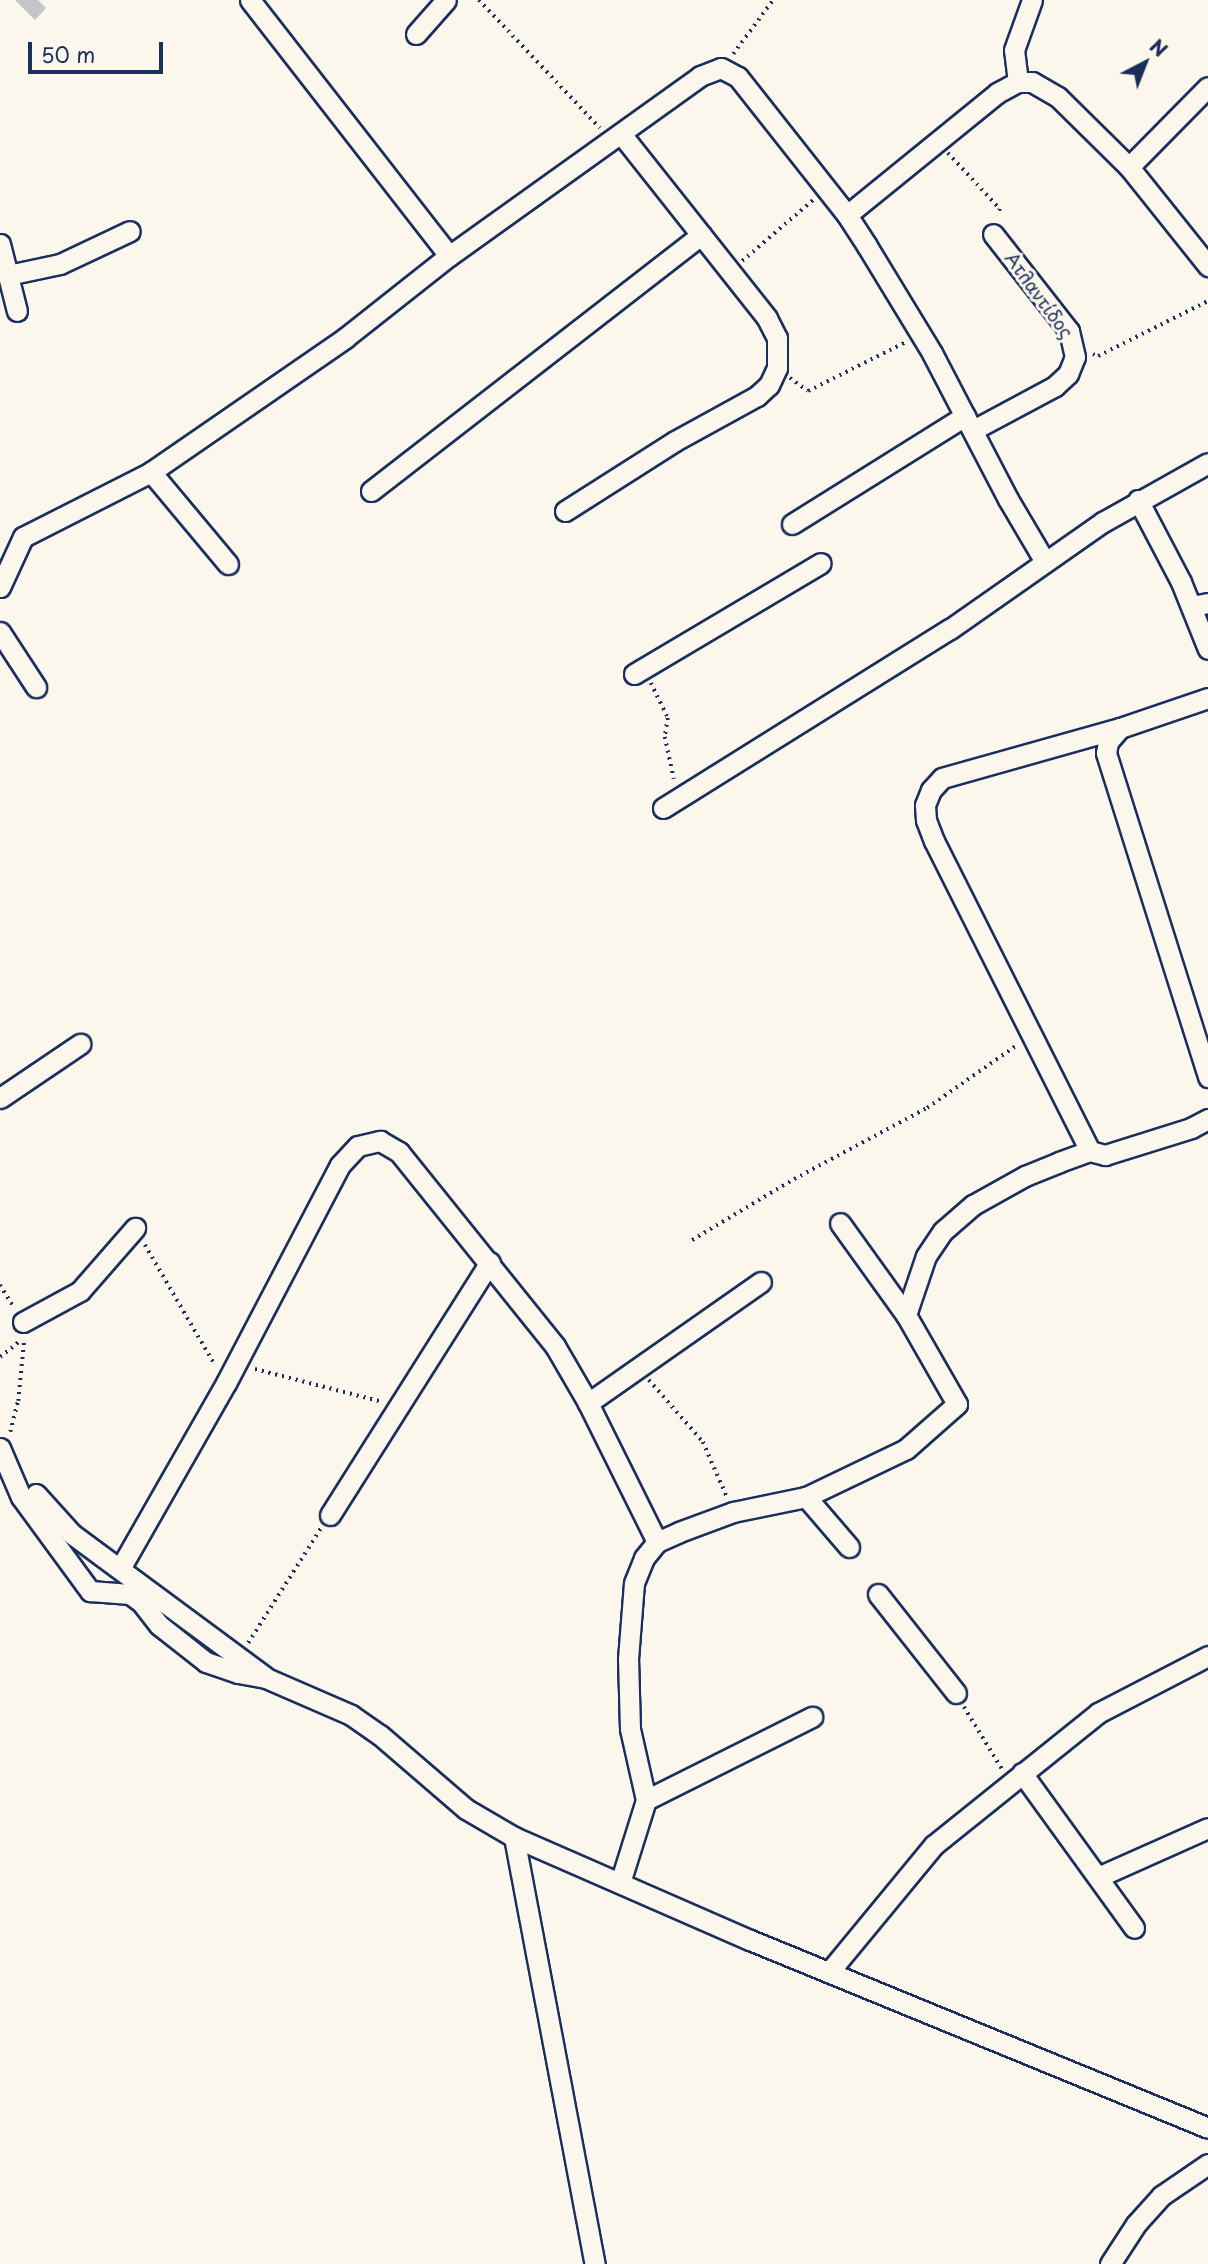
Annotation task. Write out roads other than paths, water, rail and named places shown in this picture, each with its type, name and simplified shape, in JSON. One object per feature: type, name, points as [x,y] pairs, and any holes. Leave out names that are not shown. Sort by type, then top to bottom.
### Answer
[{"type":"street","points":[[250,0],[449,256]]},
{"type":"street","points":[[416,34],[446,0]]},
{"type":"street","points":[[1018,82],[1014,50],[1032,0]]},
{"type":"street","points":[[0,587],[23,537],[150,472],[345,338],[449,256],[700,76],[715,69],[727,69],[738,77],[847,215],[922,335],[1044,560]]},
{"type":"street","points":[[847,215],[997,93],[1018,82],[1032,82],[1052,92],[1129,167],[1208,266]]},
{"type":"street","points":[[1129,167],[1208,87]]},
{"type":"street","points":[[565,511],[675,441],[757,396],[769,385],[777,368],[778,349],[773,329],[701,235],[617,138]]},
{"type":"street","points":[[8,275],[60,264],[130,231]]},
{"type":"street","name":"Ατλαντίδος","points":[[792,524],[969,423],[1062,381],[1072,366],[1075,347],[1063,323],[993,234]]},
{"type":"street","points":[[372,491],[701,235]]},
{"type":"street","points":[[0,244],[17,311]]},
{"type":"street","points":[[670,803],[950,629],[1044,560],[1138,500],[1208,463]]},
{"type":"street","points":[[150,472],[228,564]]},
{"type":"street","points":[[1138,500],[1199,605],[1208,649]]},
{"type":"street","points":[[639,671],[821,563]]},
{"type":"street","points":[[0,632],[36,687]]},
{"type":"street","points":[[1090,1152],[934,841],[926,820],[925,805],[931,790],[942,778],[1120,728],[1208,698]]},
{"type":"street","points":[[1120,728],[1108,742],[1108,765],[1208,1077]]},
{"type":"street","points":[[0,1098],[80,1044]]},
{"type":"street","points":[[906,1315],[926,1256],[957,1217],[1024,1176],[1090,1152],[1105,1155],[1191,1128],[1208,1119]]},
{"type":"street","points":[[121,1567],[226,1383],[340,1165],[358,1146],[380,1141],[399,1152],[555,1346],[588,1403],[657,1542]]},
{"type":"street","points":[[620,1883],[646,1800],[630,1729],[628,1659],[634,1583],[644,1558],[657,1542],[733,1512],[806,1497],[906,1449],[957,1404],[906,1315],[840,1223]]},
{"type":"street","points":[[24,1330],[80,1291],[135,1228]]},
{"type":"street","points":[[330,1515],[490,1262]]},
{"type":"street","points":[[588,1403],[761,1282]]},
{"type":"street","points":[[2,1451],[21,1497],[90,1591],[145,1598],[240,1656],[266,1678]]},
{"type":"street","points":[[36,1494],[72,1534],[121,1567],[145,1598],[159,1625],[206,1662],[238,1674],[266,1678],[351,1715],[380,1735],[466,1809],[514,1838],[750,1940],[1208,2128]]},
{"type":"street","points":[[806,1497],[849,1547]]},
{"type":"street","points":[[878,1594],[956,1693]]},
{"type":"street","points":[[830,1971],[934,1845],[1098,1713],[1208,1656]]},
{"type":"street","points":[[646,1800],[812,1717]]},
{"type":"street","points":[[1016,1778],[1098,1877],[1134,1927]]},
{"type":"street","points":[[1098,1877],[1208,1828]]},
{"type":"street","points":[[514,1838],[595,2264]]},
{"type":"street","points":[[1110,2264],[1136,2224],[1161,2196],[1208,2164]]}]
